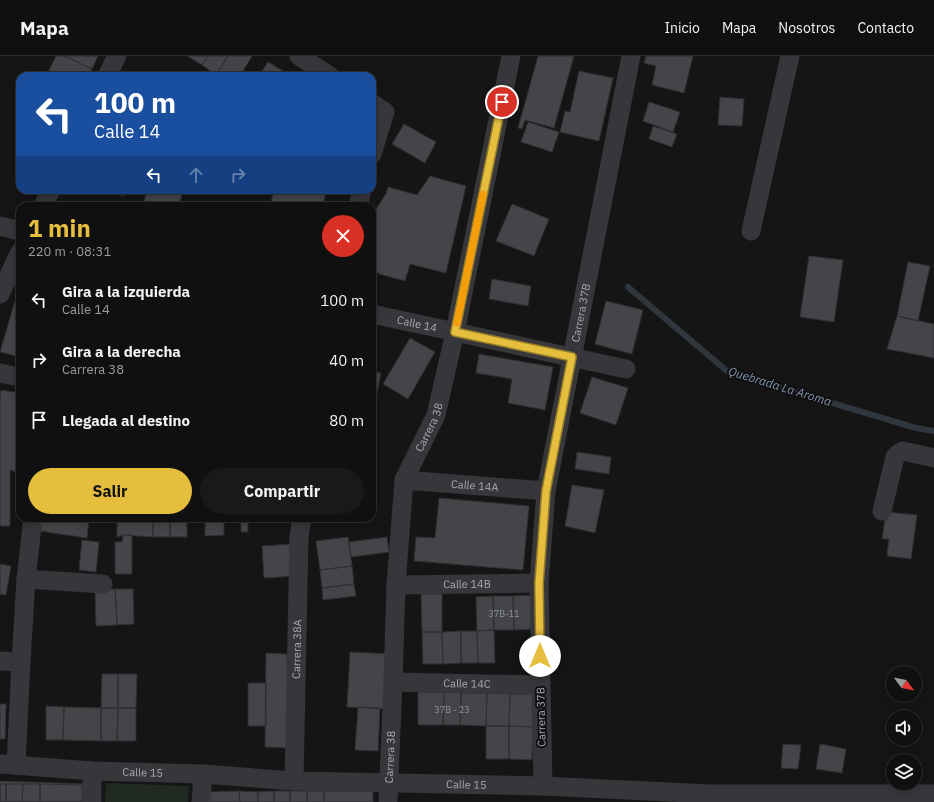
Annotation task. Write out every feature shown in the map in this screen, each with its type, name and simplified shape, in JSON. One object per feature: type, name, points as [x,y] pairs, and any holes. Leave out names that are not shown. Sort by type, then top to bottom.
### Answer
[{"type":"street","points":[[109,72],[117,56]]},
{"type":"street","points":[[299,56],[324,72]]},
{"type":"street","name":"Carrera 38","points":[[388,793],[396,585],[404,480],[436,415],[455,332],[511,56]]},
{"type":"street","name":"Carrera 37B","points":[[543,786],[539,583],[546,491],[631,56]]},
{"type":"street","points":[[751,231],[790,56]]},
{"type":"street","points":[[376,127],[379,107]]},
{"type":"street","points":[[0,226],[16,230]]},
{"type":"street","points":[[0,294],[16,260]]},
{"type":"street","name":"Calle 14","points":[[376,315],[626,369]]},
{"type":"street","points":[[0,374],[16,376]]},
{"type":"street","points":[[882,511],[895,457],[903,452],[934,458]]},
{"type":"street","name":"Calle 14A","points":[[404,480],[546,491]]},
{"type":"street","points":[[8,765],[20,662],[32,522]]},
{"type":"street","name":"Carrera 38A","points":[[294,781],[299,537],[301,522]]},
{"type":"street","points":[[26,579],[103,584]]},
{"type":"street","name":"Calle 14B","points":[[396,585],[539,583]]},
{"type":"street","points":[[0,662],[20,662]]},
{"type":"street","name":"Calle 14C","points":[[393,682],[540,686]]},
{"type":"street","name":"Calle 15","points":[[8,765],[92,771],[203,774],[294,781],[388,793],[543,786],[711,798],[934,794]]},
{"type":"street","points":[[92,771],[92,802]]},
{"type":"street","points":[[201,802],[203,774]]},
{"type":"shaded area","points":[[106,783],[189,786],[188,802],[105,802]]},
{"type":"building","points":[[56,56],[64,56],[92,69],[90,72],[53,72],[49,70]]},
{"type":"building","points":[[64,56],[98,56],[92,69]]},
{"type":"building","points":[[187,56],[208,56],[202,65]]},
{"type":"building","points":[[208,56],[228,56],[218,72],[212,72],[202,65]]},
{"type":"building","points":[[228,56],[252,56],[242,72],[218,72]]},
{"type":"building","points":[[538,56],[574,56],[554,128],[525,120],[522,129],[518,128]]},
{"type":"building","points":[[646,56],[693,56],[684,93],[652,85],[656,66],[644,63]]},
{"type":"building","points":[[268,62],[283,71],[282,72],[262,72]]},
{"type":"building","points":[[579,71],[613,78],[599,141],[560,132],[565,111],[570,112]]},
{"type":"building","points":[[720,97],[744,99],[742,126],[718,125]]},
{"type":"building","points":[[649,102],[680,112],[673,132],[643,121]]},
{"type":"building","points":[[528,122],[559,132],[552,152],[521,142]]},
{"type":"building","points":[[404,124],[436,142],[425,163],[392,144]]},
{"type":"building","points":[[653,126],[677,134],[672,147],[649,139]]},
{"type":"building","points":[[430,176],[466,186],[446,273],[410,264],[405,281],[379,274],[376,271],[376,209],[386,194],[388,187],[417,195]]},
{"type":"building","points":[[146,194],[182,194],[180,202],[144,202]]},
{"type":"building","points":[[273,194],[325,194],[324,202],[271,202]]},
{"type":"building","points":[[512,204],[549,219],[534,256],[496,241]]},
{"type":"building","points":[[809,256],[843,260],[834,322],[800,317]]},
{"type":"building","points":[[908,262],[930,266],[918,321],[897,316]]},
{"type":"building","points":[[492,279],[531,286],[528,306],[489,299]]},
{"type":"building","points":[[16,297],[16,356],[0,352]]},
{"type":"building","points":[[606,301],[643,310],[632,354],[595,344]]},
{"type":"building","points":[[897,316],[934,324],[934,358],[887,349]]},
{"type":"building","points":[[410,338],[435,352],[408,399],[383,384]]},
{"type":"building","points":[[479,354],[553,367],[545,410],[508,403],[512,379],[476,373]]},
{"type":"building","points":[[376,372],[381,373],[376,397]]},
{"type":"building","points":[[592,377],[628,388],[616,425],[580,413]]},
{"type":"building","points":[[1,390],[16,392],[16,472],[10,470],[10,526],[0,526]]},
{"type":"building","points":[[577,452],[611,457],[609,474],[575,469]]},
{"type":"building","points":[[572,485],[604,490],[595,533],[565,526]]},
{"type":"building","points":[[439,498],[529,506],[523,570],[414,561],[416,537],[435,538]]},
{"type":"building","points":[[886,512],[917,515],[911,559],[887,556],[889,539],[882,539]]},
{"type":"building","points":[[34,522],[89,522],[87,538],[33,530]]},
{"type":"building","points":[[117,522],[153,522],[153,537],[123,535],[117,537]]},
{"type":"building","points":[[153,522],[170,522],[170,537],[153,537]]},
{"type":"building","points":[[170,522],[187,522],[187,537],[170,537]]},
{"type":"building","points":[[205,522],[224,522],[224,535],[205,536]]},
{"type":"building","points":[[241,522],[248,522],[248,532],[241,532]]},
{"type":"building","points":[[123,535],[132,535],[132,574],[115,574],[115,542],[122,542]]},
{"type":"building","points":[[348,537],[352,566],[320,570],[316,541]]},
{"type":"building","points":[[387,537],[389,552],[351,557],[349,542]]},
{"type":"building","points":[[82,540],[99,542],[96,572],[79,570]]},
{"type":"building","points":[[294,544],[296,576],[264,578],[262,546]]},
{"type":"building","points":[[0,564],[11,566],[6,595],[0,594]]},
{"type":"building","points":[[352,566],[354,584],[322,588],[320,570]]},
{"type":"building","points":[[354,584],[356,596],[323,600],[322,588]]},
{"type":"building","points":[[115,589],[117,625],[96,626],[95,590]]},
{"type":"building","points":[[115,589],[133,589],[134,624],[117,625]]},
{"type":"building","points":[[421,594],[442,594],[442,632],[422,632]]},
{"type":"building","points":[[534,595],[535,629],[514,630],[513,596]]},
{"type":"building","points":[[493,596],[513,596],[514,630],[494,630]]},
{"type":"building","points":[[493,596],[494,630],[477,631],[476,597]]},
{"type":"building","points":[[494,630],[495,663],[478,663],[477,631]]},
{"type":"building","points":[[461,631],[477,631],[478,663],[461,663]]},
{"type":"building","points":[[461,631],[461,663],[443,664],[442,632]]},
{"type":"building","points":[[422,632],[442,632],[443,664],[423,664]]},
{"type":"building","points":[[350,652],[390,654],[387,709],[347,707]]},
{"type":"building","points":[[266,653],[287,654],[288,748],[265,747]]},
{"type":"building","points":[[102,674],[118,674],[118,708],[101,708]]},
{"type":"building","points":[[118,674],[137,674],[136,708],[118,708]]},
{"type":"building","points":[[248,683],[266,683],[266,726],[248,726]]},
{"type":"building","points":[[418,692],[444,692],[443,725],[418,725]]},
{"type":"building","points":[[444,692],[461,693],[460,725],[443,725]]},
{"type":"building","points":[[461,693],[487,693],[486,726],[460,725]]},
{"type":"building","points":[[487,693],[510,694],[509,726],[486,726]]},
{"type":"building","points":[[510,694],[533,694],[533,727],[509,726]]},
{"type":"building","points":[[0,704],[6,704],[5,739],[0,739]]},
{"type":"building","points":[[46,706],[64,707],[63,740],[46,740]]},
{"type":"building","points":[[64,707],[101,708],[101,741],[63,740]]},
{"type":"building","points":[[358,707],[380,708],[378,751],[355,750]]},
{"type":"building","points":[[101,708],[118,708],[117,741],[101,741]]},
{"type":"building","points":[[118,708],[136,708],[136,741],[117,741]]},
{"type":"building","points":[[486,726],[509,726],[509,759],[486,759]]},
{"type":"building","points":[[509,726],[533,727],[532,760],[509,759]]},
{"type":"building","points":[[783,744],[801,745],[798,769],[781,768]]},
{"type":"building","points":[[820,744],[846,749],[842,773],[816,769]]},
{"type":"building","points":[[0,781],[86,784],[86,802],[0,802]]},
{"type":"building","points":[[0,784],[6,784],[6,802],[0,802]]},
{"type":"building","points":[[6,784],[23,784],[22,802],[6,802]]},
{"type":"building","points":[[23,784],[40,784],[40,802],[22,802]]},
{"type":"building","points":[[40,784],[82,785],[82,802],[40,802]]},
{"type":"building","points":[[239,791],[258,792],[258,802],[240,802]]},
{"type":"building","points":[[239,791],[240,802],[204,802],[204,792]]},
{"type":"building","points":[[274,791],[274,802],[258,802],[258,792]]},
{"type":"building","points":[[274,791],[290,791],[290,802],[274,802]]},
{"type":"building","points":[[290,791],[307,791],[307,802],[290,802]]},
{"type":"building","points":[[307,791],[324,791],[324,802],[307,802]]},
{"type":"building","points":[[324,791],[373,791],[373,802],[324,802]]},
{"type":"waterway","name":"Quebrada La Aroma","points":[[628,287],[728,372],[916,428],[934,431]]},
{"type":"slow traffic","points":[[457,323],[483,194]]},
{"type":"route","points":[[502,102],[455,332],[572,357],[546,491],[539,583],[540,656]]}]
